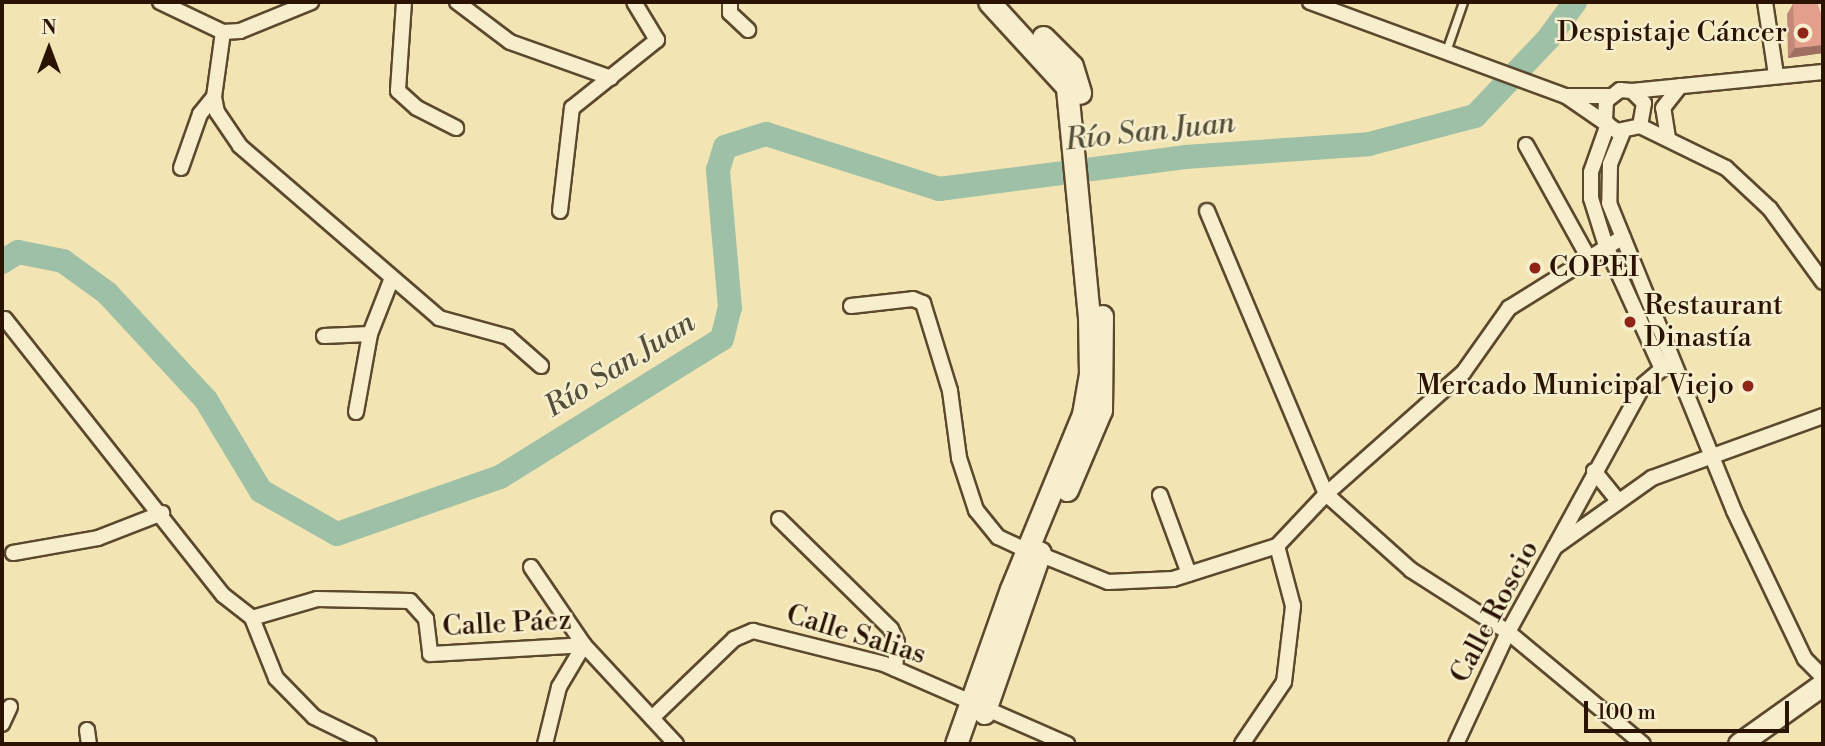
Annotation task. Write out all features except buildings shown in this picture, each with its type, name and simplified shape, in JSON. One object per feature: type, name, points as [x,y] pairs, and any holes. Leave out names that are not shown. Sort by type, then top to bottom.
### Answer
[{"type":"main road","points":[[989,2],[1060,75],[1076,102]]},
{"type":"main road","points":[[971,744],[980,706],[1033,552],[1101,410],[1105,347],[1088,234],[1072,66],[1008,2]]},
{"type":"main road","points":[[1739,744],[1823,684]]},
{"type":"main road","points":[[956,744],[980,706]]},
{"type":"street","points":[[160,2],[223,32],[240,31],[311,2]]},
{"type":"street","points":[[404,2],[398,91],[417,108],[456,128]]},
{"type":"street","points":[[457,2],[510,42],[611,78]]},
{"type":"street","points":[[560,211],[572,108],[657,40],[634,2]]},
{"type":"street","points":[[730,2],[730,13],[748,30]]},
{"type":"street","points":[[1310,2],[1566,96],[1623,132]]},
{"type":"street","points":[[1765,2],[1776,75]]},
{"type":"street","points":[[223,32],[214,97],[217,111],[240,146],[439,318],[508,337],[541,366]]},
{"type":"street","points":[[1566,96],[1609,96],[1632,91],[1823,72]]},
{"type":"street","points":[[1668,138],[1663,108],[1680,86]]},
{"type":"street","points":[[1632,91],[1644,103],[1640,126]]},
{"type":"street","points":[[1609,96],[1606,121],[1591,172],[1591,198],[1606,246],[1662,369],[1681,378]]},
{"type":"street","points":[[181,168],[200,114],[214,97]]},
{"type":"street","points":[[1823,282],[1770,209],[1726,168],[1640,126],[1623,132],[1610,164],[1609,203],[1714,458],[1805,659],[1823,677]]},
{"type":"street","points":[[1526,145],[1588,257]]},
{"type":"street","points":[[1208,211],[1326,494],[1411,570],[1508,632],[1643,744]]},
{"type":"street","points":[[851,306],[913,299],[923,303],[950,391],[959,458],[976,510],[998,537],[1108,582],[1189,575],[1277,546],[1326,494],[1463,373],[1509,308],[1623,237]]},
{"type":"street","points":[[356,412],[370,334],[392,278]]},
{"type":"street","points":[[5,319],[162,513],[223,595],[252,618],[276,678],[314,717],[369,744]]},
{"type":"street","points":[[324,336],[370,334]]},
{"type":"street","points":[[1555,547],[1594,471],[1644,384],[1662,369]]},
{"type":"street","name":"Calle Roscio","points":[[1456,744],[1508,632],[1555,547],[1617,499],[1652,478],[1714,458],[1823,416]]},
{"type":"street","points":[[1594,471],[1617,499]]},
{"type":"street","points":[[1160,495],[1189,575]]},
{"type":"street","points":[[13,553],[98,538],[162,513]]},
{"type":"street","points":[[779,519],[891,629],[897,642],[895,668]]},
{"type":"street","points":[[1242,744],[1284,682],[1293,606],[1277,546]]},
{"type":"street","points":[[531,567],[584,645],[559,687],[545,744]]},
{"type":"street","name":"Calle Páez","points":[[252,618],[317,598],[410,601],[426,619],[430,654],[584,645],[676,744]]},
{"type":"street","name":"Calle Salias","points":[[652,718],[734,639],[753,631],[895,668],[1067,744]]},
{"type":"street","points":[[2,724],[10,707]]},
{"type":"lane","points":[[1446,51],[1463,2]]},
{"type":"waterway","name":"Río San Juan","points":[[2,262],[18,252],[63,261],[107,293],[206,400],[261,491],[337,534],[500,477],[722,339],[730,308],[718,170],[725,147],[766,134],[939,189],[1185,157],[1369,144],[1475,116],[1548,39],[1575,2]]},
{"type":"place","name":"Despistaje Cáncer","points":[[1803,33]]},
{"type":"place","name":"COPEI","points":[[1535,268]]},
{"type":"place","name":"Restaurant Dinastía","points":[[1630,322]]},
{"type":"place","name":"Mercado Municipal Viejo","points":[[1748,386]]}]
